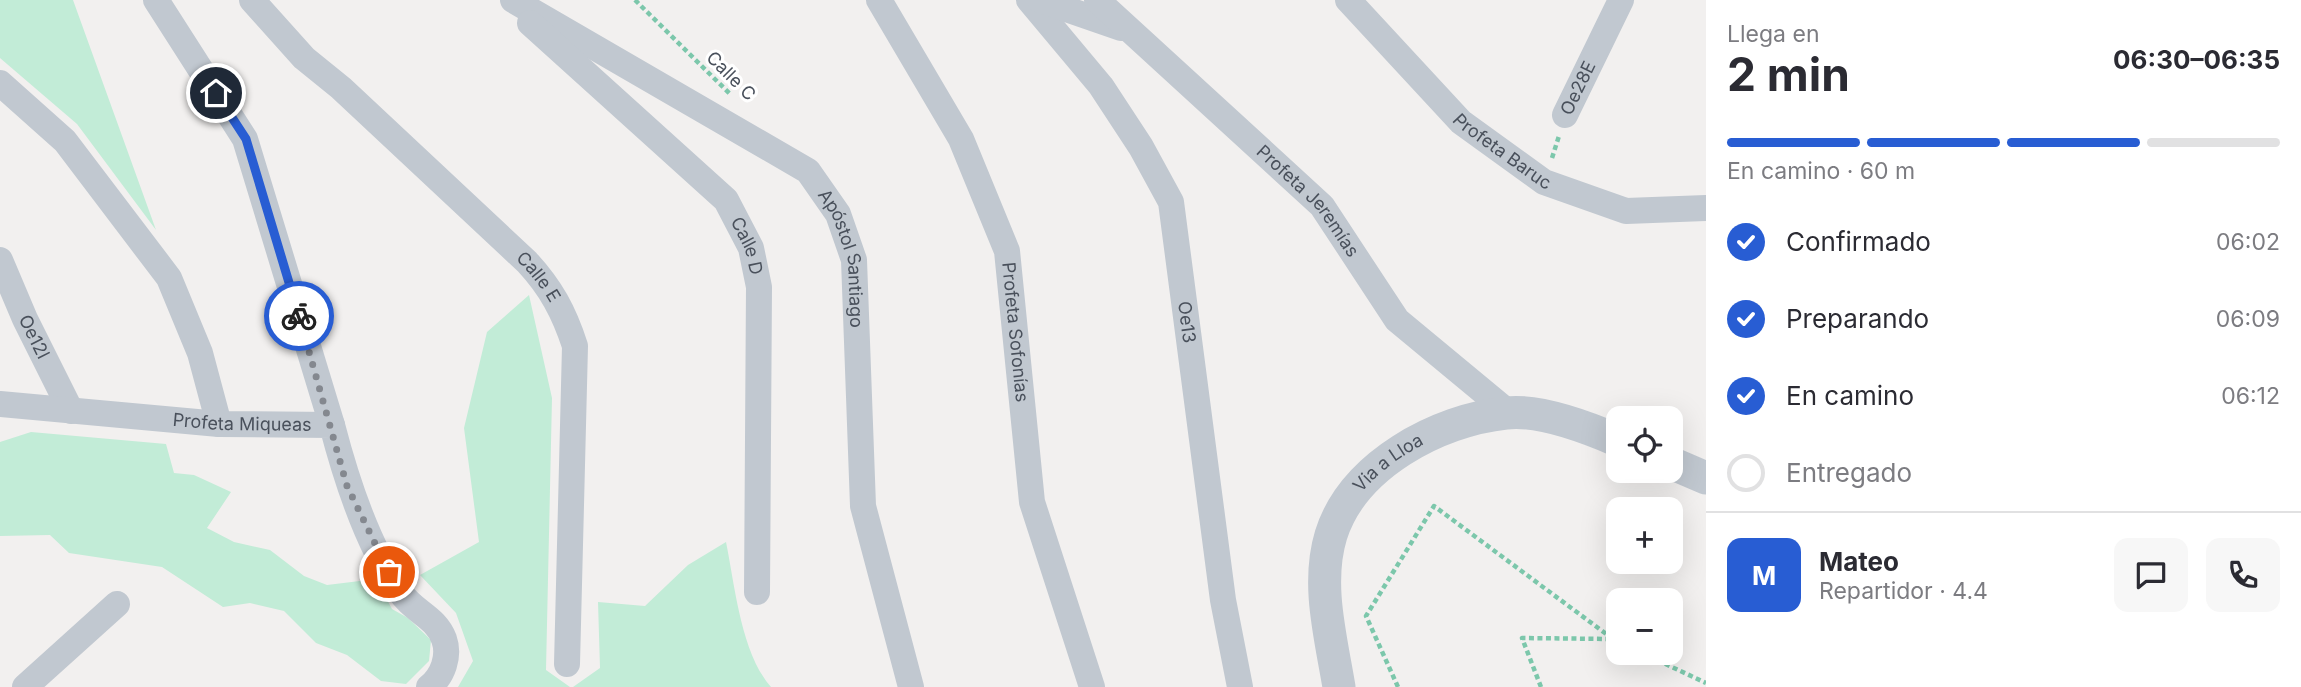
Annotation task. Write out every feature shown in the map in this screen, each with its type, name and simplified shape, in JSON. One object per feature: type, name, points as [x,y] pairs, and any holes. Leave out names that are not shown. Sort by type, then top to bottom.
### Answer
[{"type":"street","points":[[156,0],[246,139],[332,425]]},
{"type":"street","name":"Calle E","points":[[252,0],[304,58],[341,88],[527,262],[548,285],[564,312],[575,346],[567,664]]},
{"type":"street","name":"Calle D","points":[[504,0],[726,200],[751,248],[759,287],[757,592]]},
{"type":"street","name":"Apóstol Santiago","points":[[513,0],[808,171],[838,214],[854,260],[863,506],[911,687]]},
{"type":"street","name":"Profeta Sofonías","points":[[879,0],[961,139],[1007,251],[1032,502],[1092,687]]},
{"type":"street","name":"Oe13","points":[[1029,0],[1101,86],[1141,147],[1171,202],[1223,600],[1240,687]]},
{"type":"street","points":[[1040,0],[1131,32]]},
{"type":"street","name":"Profeta Jeremías","points":[[1097,0],[1322,206],[1397,320],[1508,412]]},
{"type":"street","name":"Profeta Baruc","points":[[1348,0],[1461,122],[1544,182],[1626,211],[1706,208]]},
{"type":"street","name":"Oe28E","points":[[1565,115],[1621,0]]},
{"type":"street","points":[[0,83],[65,141],[169,278],[200,354],[219,424]]},
{"type":"street","name":"Oe12l","points":[[0,260],[25,319],[71,411]]},
{"type":"street","name":"Profeta Miqueas","points":[[0,404],[219,424],[332,425],[347,486],[389,572],[401,594],[440,629],[445,642],[436,679]]},
{"type":"street","name":"Via a Lloa","points":[[1339,687],[1325,597],[1325,565],[1331,534],[1345,505],[1366,480],[1397,454],[1429,435],[1508,412],[1551,418],[1606,437]]},
{"type":"street","points":[[1683,468],[1706,478]]},
{"type":"street","points":[[25,687],[117,604]]},
{"type":"path","name":"Calle C","points":[[635,0],[737,100]]},
{"type":"path","name":"Oe28E","points":[[1544,182],[1565,115]]},
{"type":"path","points":[[1398,687],[1366,616],[1434,506],[1606,633]]},
{"type":"path","points":[[1541,687],[1522,638],[1606,640]]},
{"type":"path","points":[[1666,665],[1704,684]]},
{"type":"green space","points":[[0,0],[73,0],[156,230],[77,124],[0,58]]},
{"type":"green space","points":[[529,295],[552,398],[546,670],[570,687],[458,687],[473,661],[456,613],[420,575],[479,542],[464,428],[487,332]]},
{"type":"green space","points":[[31,432],[166,444],[174,473],[194,475],[231,492],[207,528],[234,542],[270,550],[304,576],[327,585],[376,579],[392,609],[408,618],[431,640],[429,661],[406,684],[381,681],[347,655],[316,643],[284,611],[250,603],[223,607],[162,567],[69,553],[50,535],[0,536],[0,442]]},
{"type":"green space","points":[[726,542],[746,638],[761,673],[771,687],[573,687],[600,668],[598,602],[645,606],[688,565]]},
{"type":"way so far","points":[[299,316],[332,425],[347,486],[389,572]]},
{"type":"route","points":[[216,93],[246,139],[299,316]]}]
